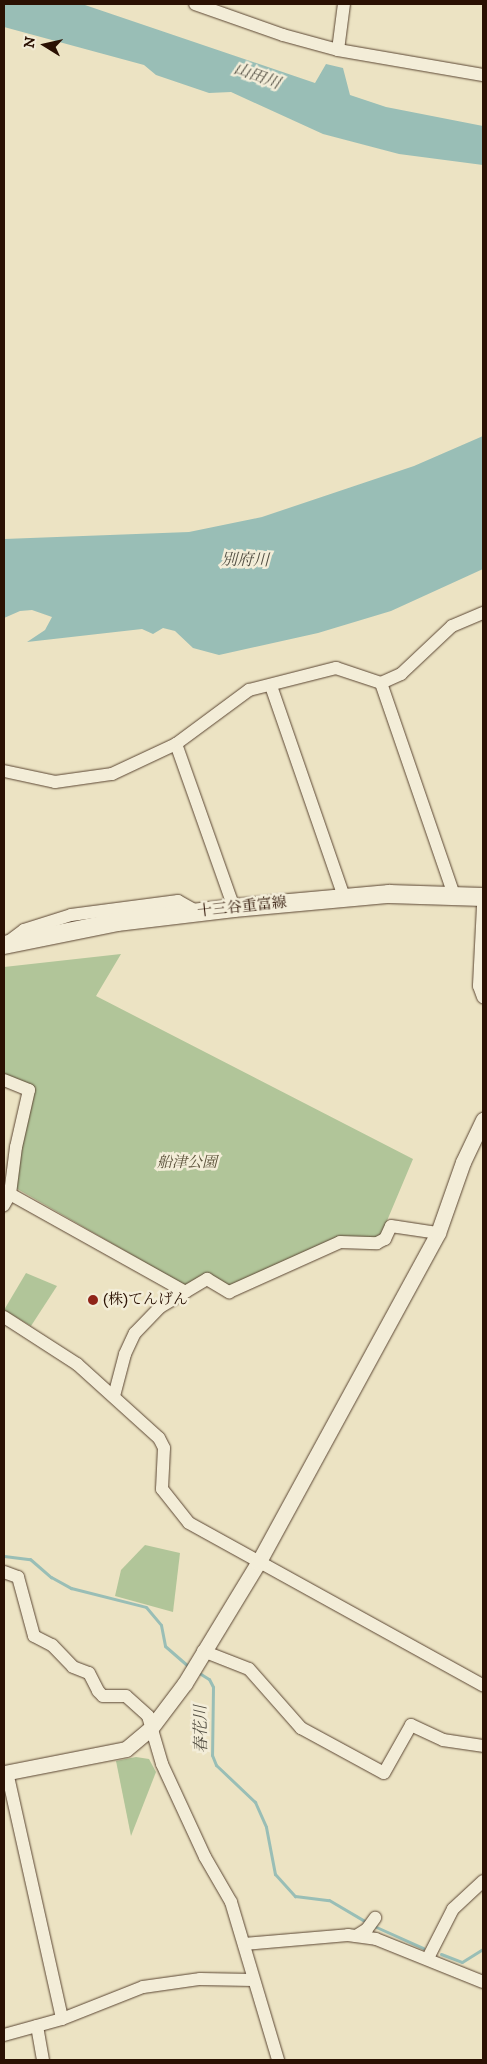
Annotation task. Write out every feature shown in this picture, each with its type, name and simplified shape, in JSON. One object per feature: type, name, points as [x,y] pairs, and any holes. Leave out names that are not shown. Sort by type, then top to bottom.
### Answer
[{"type":"main road","name":"十三谷重富線","points":[[4,945],[117,922],[234,908],[344,897],[454,895],[483,897]]},
{"type":"street","points":[[195,4],[283,35],[338,50],[483,75]]},
{"type":"street","points":[[338,50],[344,4]]},
{"type":"street","points":[[4,771],[55,782],[84,780],[112,774],[176,744],[249,690],[271,686],[336,668],[381,682],[401,674],[452,626],[483,613]]},
{"type":"street","points":[[381,682],[454,895]]},
{"type":"street","points":[[271,686],[344,897]]},
{"type":"street","points":[[176,744],[234,908]]},
{"type":"street","points":[[483,906],[479,986],[483,997]]},
{"type":"street","points":[[4,1080],[29,1090],[16,1147],[7,1200],[185,1292]]},
{"type":"street","points":[[62,2019],[5,1772],[126,1749],[151,1728],[185,1683],[201,1653],[258,1563],[438,1233],[463,1162],[483,1120]]},
{"type":"street","points":[[114,1396],[125,1354],[135,1333],[160,1307],[207,1279],[228,1292],[340,1242],[376,1243],[385,1238],[391,1226],[438,1233]]},
{"type":"street","points":[[4,1317],[77,1364],[159,1438],[164,1448],[162,1489],[169,1502],[189,1523],[258,1563],[483,1685]]},
{"type":"street","points":[[4,1572],[18,1577],[34,1636],[52,1645],[67,1663],[89,1673],[98,1692],[103,1696],[126,1696],[148,1716],[162,1764],[201,1849],[231,1902],[278,2060]]},
{"type":"street","points":[[201,1653],[249,1669],[301,1728],[384,1773],[411,1725],[443,1740],[483,1746]]},
{"type":"street","points":[[428,1958],[453,1910],[483,1881]]},
{"type":"street","points":[[361,1933],[375,1918]]},
{"type":"street","points":[[244,1944],[318,1935],[361,1933],[428,1958],[483,1982]]},
{"type":"street","points":[[4,2035],[62,2019],[143,1987],[200,1979],[253,1980]]},
{"type":"street","points":[[37,2026],[43,2060]]},
{"type":"green space","name":"船津公園","points":[[121,954],[96,996],[413,1159],[381,1235],[375,1239],[339,1238],[229,1288],[205,1273],[186,1286],[14,1187],[34,1087],[4,1077],[4,967]]},
{"type":"green space","points":[[26,1273],[57,1286],[31,1326],[4,1310]]},
{"type":"green space","points":[[145,1545],[180,1553],[173,1612],[115,1596],[121,1570]]},
{"type":"green space","points":[[136,1757],[149,1759],[156,1772],[131,1836],[116,1761]]},
{"type":"water","name":"山田川","points":[[4,4],[82,4],[315,83],[326,64],[343,68],[350,95],[386,107],[483,126],[483,165],[399,154],[323,134],[231,92],[209,93],[156,75],[144,65],[4,27]]},
{"type":"water","name":"別府川","points":[[483,436],[483,569],[391,611],[318,633],[219,655],[193,648],[175,631],[163,628],[153,634],[142,629],[27,642],[45,630],[52,617],[32,610],[20,611],[4,618],[4,539],[189,532],[262,517],[414,466]]},
{"type":"waterway","name":"春花川","points":[[4,1556],[30,1559],[51,1577],[71,1588],[146,1607],[161,1625],[165,1646],[189,1667]]},
{"type":"waterway","name":"春花川","points":[[196,1671],[209,1679],[213,1687],[212,1755],[216,1765],[255,1802],[266,1827],[275,1874],[295,1896],[329,1900],[368,1923]]},
{"type":"waterway","name":"春花川","points":[[374,1926],[423,1948]]},
{"type":"waterway","name":"春花川","points":[[441,1954],[462,1962],[483,1949]]},
{"type":"place","name":"(株)てんげん","points":[[93,1300]]}]
